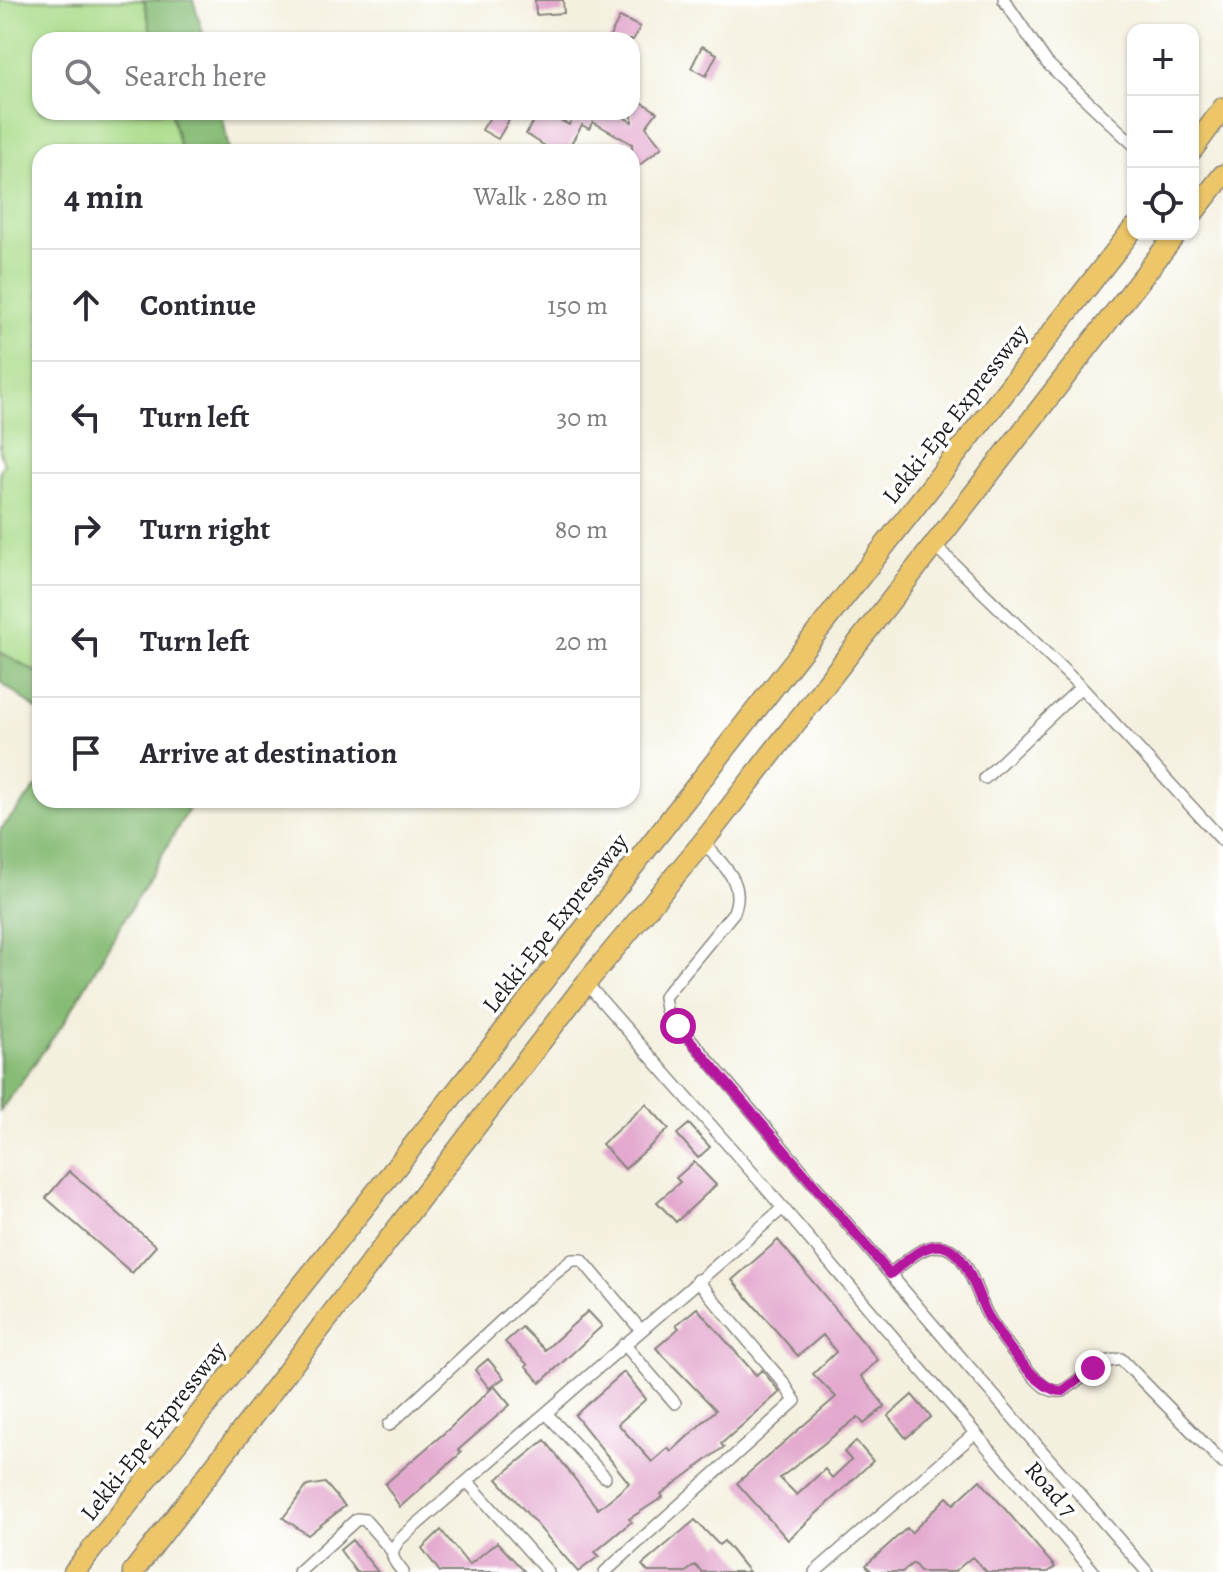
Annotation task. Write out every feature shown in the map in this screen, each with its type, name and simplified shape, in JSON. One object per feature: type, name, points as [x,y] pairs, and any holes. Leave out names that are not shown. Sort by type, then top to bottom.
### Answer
[{"type":"highway","points":[[1199,141],[1223,108]]},
{"type":"highway","points":[[1199,205],[1223,175]]},
{"type":"highway","name":"Lekki-Epe Expressway","points":[[74,1572],[486,1054],[1127,237]]},
{"type":"highway","points":[[133,1572],[586,983],[703,842],[1171,240]]},
{"type":"street","points":[[1004,0],[1047,63],[1127,138]]},
{"type":"street","points":[[934,545],[1081,687],[1223,841]]},
{"type":"street","points":[[985,778],[1081,687]]},
{"type":"street","points":[[703,842],[738,887],[739,899],[734,912],[664,997],[666,1010],[1147,1572]]},
{"type":"street","name":"Road 7","points":[[586,983],[1094,1572]]},
{"type":"street","points":[[391,1550],[640,1329],[783,1208]]},
{"type":"street","points":[[890,1274],[922,1249],[943,1246],[952,1250],[963,1262],[987,1314],[1047,1389],[1063,1391],[1104,1362],[1121,1359],[1223,1463]]},
{"type":"street","points":[[389,1425],[526,1298],[577,1258],[593,1271],[640,1329]]},
{"type":"street","points":[[605,1572],[795,1401],[783,1382],[697,1280]]},
{"type":"street","points":[[624,1344],[675,1403]]},
{"type":"street","points":[[547,1414],[605,1477]]},
{"type":"street","points":[[815,1572],[974,1434]]},
{"type":"street","points":[[467,1481],[548,1572]]},
{"type":"street","points":[[299,1572],[357,1519],[365,1520],[391,1550],[393,1560],[403,1572]]},
{"type":"green space","points":[[0,0],[144,0],[151,32],[32,32],[32,120],[173,120],[179,144],[32,144],[32,670],[0,652],[0,470],[4,465],[0,451]]},
{"type":"green space","points":[[144,0],[193,0],[203,32],[151,32]]},
{"type":"green space","points":[[173,120],[223,120],[228,144],[179,144]]},
{"type":"green space","points":[[0,652],[32,670],[32,706],[0,681]]},
{"type":"green space","points":[[32,792],[32,808],[189,808],[65,1021],[0,1111],[0,830]]},
{"type":"building","points":[[535,0],[563,0],[564,13],[536,15]]},
{"type":"building","points":[[620,17],[640,27],[637,32],[612,32]]},
{"type":"building","points":[[702,46],[717,54],[706,76],[691,68]]},
{"type":"building","points":[[640,101],[657,112],[646,127],[662,147],[640,165],[640,144],[632,144],[593,122],[589,129],[582,125],[571,144],[542,144],[526,134],[534,120],[560,120],[569,125],[572,120],[640,120]]},
{"type":"building","points":[[488,120],[509,120],[498,139],[482,130]]},
{"type":"building","points":[[646,1104],[669,1129],[625,1169],[602,1144]]},
{"type":"building","points":[[689,1124],[710,1147],[698,1158],[677,1134]]},
{"type":"building","points":[[694,1162],[716,1185],[676,1222],[657,1202],[680,1182],[676,1178]]},
{"type":"building","points":[[69,1171],[156,1246],[132,1273],[46,1198]]},
{"type":"building","points":[[778,1240],[878,1360],[861,1376],[885,1406],[864,1424],[858,1417],[780,1478],[797,1495],[825,1469],[832,1478],[851,1460],[844,1452],[856,1441],[873,1461],[788,1540],[737,1483],[836,1397],[813,1374],[836,1352],[823,1335],[798,1356],[732,1280]]},
{"type":"building","points":[[697,1308],[756,1375],[762,1370],[780,1392],[721,1444],[724,1447],[661,1494],[663,1497],[629,1519],[631,1522],[595,1552],[599,1556],[578,1572],[497,1479],[545,1440],[598,1509],[619,1492],[629,1483],[575,1415],[624,1372],[646,1399],[618,1424],[652,1462],[668,1448],[671,1452],[716,1410],[656,1348],[679,1328],[676,1325]]},
{"type":"building","points":[[588,1311],[602,1326],[540,1383],[528,1365],[505,1342],[522,1327],[545,1350]]},
{"type":"building","points":[[488,1359],[504,1378],[489,1388],[475,1370]]},
{"type":"building","points":[[494,1386],[510,1405],[400,1507],[385,1484]]},
{"type":"building","points":[[912,1395],[931,1417],[906,1438],[888,1416]]},
{"type":"building","points":[[980,1480],[1055,1567],[1048,1572],[987,1572],[972,1557],[954,1572],[921,1572],[913,1563],[902,1572],[872,1572],[866,1565],[907,1528],[911,1533],[947,1497],[954,1504]]},
{"type":"building","points":[[325,1483],[345,1506],[308,1535],[283,1518],[307,1486]]},
{"type":"building","points":[[695,1520],[719,1545],[724,1541],[749,1572],[702,1572],[695,1565],[686,1572],[648,1572],[642,1565]]},
{"type":"building","points":[[441,1530],[469,1565],[497,1542],[525,1572],[440,1572],[422,1548]]},
{"type":"building","points":[[352,1540],[378,1572],[356,1572],[340,1550]]},
{"type":"route","points":[[678,1026],[890,1274],[922,1249],[943,1246],[952,1250],[963,1262],[987,1314],[1047,1389],[1063,1391],[1093,1368]]}]
